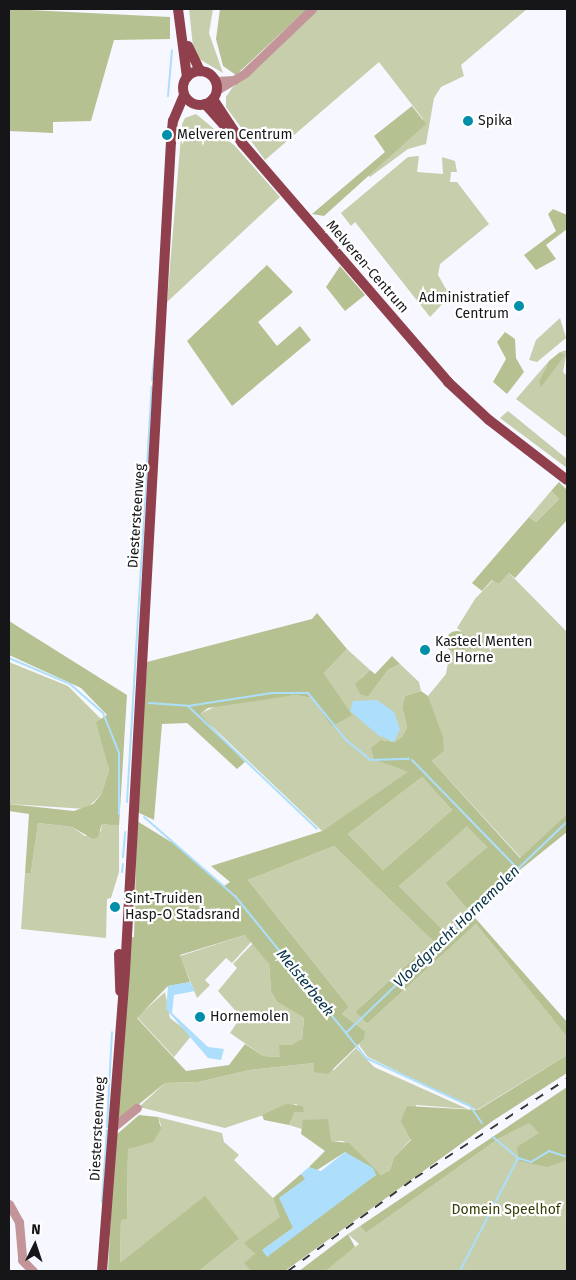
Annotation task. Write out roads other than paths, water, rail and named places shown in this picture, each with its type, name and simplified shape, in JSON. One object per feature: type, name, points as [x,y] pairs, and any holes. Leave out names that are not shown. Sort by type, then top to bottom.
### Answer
[{"type":"main road","points":[[178,9],[187,77],[200,71],[189,50],[185,9]]},
{"type":"main road","name":"Melveren-Centrum","points":[[200,71],[242,143],[448,382],[489,420],[567,480]]},
{"type":"main road","name":"Diestersteenweg","points":[[104,1269],[172,169],[173,121],[184,95],[187,77]]},
{"type":"main road","points":[[184,95],[193,104],[212,93]]},
{"type":"main road","name":"Diestersteenweg","points":[[172,169],[181,114],[193,104]]},
{"type":"street","points":[[212,93],[236,80],[312,9]]},
{"type":"street","points":[[112,1128],[137,1108]]},
{"type":"street","points":[[9,1204],[19,1222],[22,1260],[33,1271]]},
{"type":"water","points":[[377,700],[394,712],[400,729],[394,742],[378,735],[350,711],[353,701]]},
{"type":"water","points":[[190,982],[195,991],[174,995],[172,1013],[208,1047],[224,1049],[221,1060],[208,1058],[166,1009],[168,986]]},
{"type":"water","points":[[345,1152],[373,1168],[376,1175],[267,1257],[262,1250],[293,1228],[279,1198],[305,1179],[301,1174],[309,1167],[321,1171]]},
{"type":"waterway","points":[[168,96],[172,50]]},
{"type":"waterway","points":[[152,380],[155,349]]},
{"type":"waterway","points":[[127,802],[152,387]]},
{"type":"waterway","name":"Melsterbeek","points":[[9,658],[70,684],[103,713],[119,753],[119,814]]},
{"type":"waterway","points":[[149,703],[188,706],[272,693],[308,693],[346,740],[371,760],[409,759]]},
{"type":"waterway","points":[[188,706],[317,829]]},
{"type":"waterway","points":[[412,760],[517,868]]},
{"type":"waterway","name":"Melsterbeek","points":[[144,817],[235,896],[366,1058],[470,1106],[482,1123]]},
{"type":"waterway","name":"Vloedgracht Hornemolen","points":[[347,1032],[567,822]]},
{"type":"waterway","points":[[123,857],[125,832]]},
{"type":"waterway","points":[[122,872],[123,864]]},
{"type":"waterway","points":[[107,1127],[112,1032]]},
{"type":"waterway","points":[[102,1202],[107,1130]]},
{"type":"waterway","name":"Melsterbeek","points":[[493,1137],[518,1158],[531,1162],[549,1151],[567,1157]]},
{"type":"waterway","points":[[460,1271],[518,1158]]},
{"type":"railway","points":[[288,1271],[415,1178],[567,1079]]},
{"type":"place","name":"Spika","points":[[468,121]]},
{"type":"place","name":"Melveren Centrum","points":[[167,135]]},
{"type":"place","name":"Administratief Centrum","points":[[519,306]]},
{"type":"place","name":"Kasteel Menten de Horne","points":[[425,650]]},
{"type":"place","name":"Sint-Truiden Hasp-O Stadsrand","points":[[115,907]]},
{"type":"place","name":"Hornemolen","points":[[200,1017]]},
{"type":"park label","name":"Domein Speelhof","points":[[506,1210]]}]
